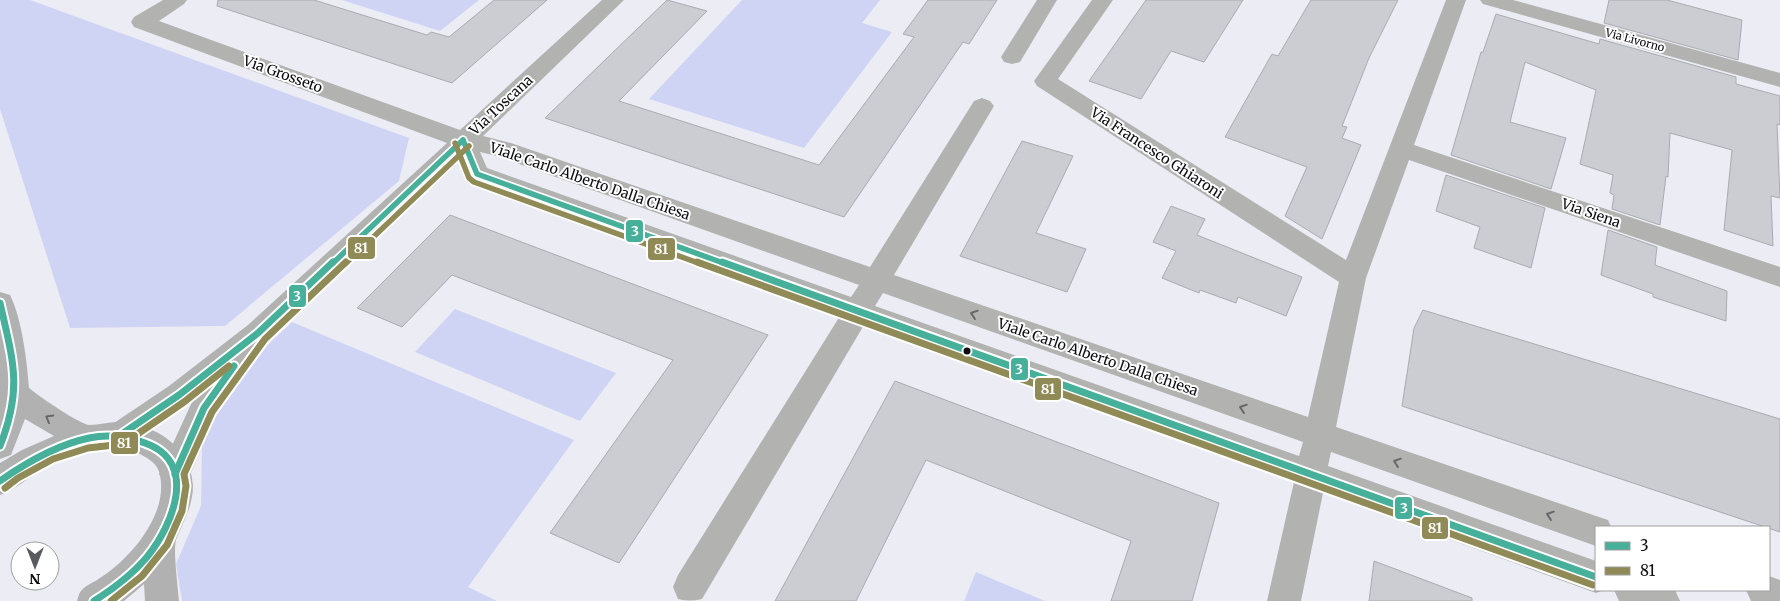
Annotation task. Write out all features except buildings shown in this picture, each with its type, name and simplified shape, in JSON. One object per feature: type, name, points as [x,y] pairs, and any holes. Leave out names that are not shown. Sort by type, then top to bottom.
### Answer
[{"type":"street","name":"Via Grosseto","points":[[177,0],[142,22],[463,140]]},
{"type":"street","name":"Via Toscana","points":[[119,436],[179,395],[258,333],[614,0]]},
{"type":"street","points":[[1012,57],[1047,0]]},
{"type":"street","name":"Via Francesco Ghiaroni","points":[[1103,0],[1045,81],[1353,278]]},
{"type":"street","points":[[1284,601],[1353,278],[1456,0]]},
{"type":"street","name":"Via Livorno","points":[[1490,0],[1780,80]]},
{"type":"street","points":[[690,587],[982,106]]},
{"type":"street","name":"Viale Carlo Alberto Dalla Chiesa","points":[[463,140],[502,149],[1595,532]]},
{"type":"street","name":"Viale Carlo Alberto Dalla Chiesa","points":[[463,140],[477,174],[1595,577]]},
{"type":"street","name":"Via Siena","points":[[1401,149],[1780,276]]},
{"type":"street","points":[[0,303],[5,323],[14,394],[10,420],[0,446]]},
{"type":"street","name":"Via Toscana","points":[[175,474],[204,408],[258,333]]},
{"type":"street","points":[[14,394],[35,410],[86,439]]},
{"type":"street","points":[[0,482],[13,471],[49,451],[86,439],[119,436],[147,442],[167,456],[177,478],[176,506],[163,536],[138,568],[94,601]]},
{"type":"street","points":[[159,542],[162,601]]},
{"type":"street","points":[[1635,591],[1663,601]]},
{"type":"street","points":[[1766,591],[1780,596]]},
{"type":"shaded area","points":[[0,0],[30,0],[409,138],[399,181],[225,326],[70,328],[0,109]]},
{"type":"shaded area","points":[[342,0],[479,0],[440,31]]},
{"type":"shaded area","points":[[742,0],[880,0],[862,23],[892,32],[804,148],[649,99]]},
{"type":"shaded area","points":[[455,309],[616,373],[580,421],[415,352]]},
{"type":"shaded area","points":[[292,322],[574,440],[468,587],[497,601],[182,601],[176,564],[201,506],[202,446],[230,380]]},
{"type":"shaded area","points":[[976,572],[1045,601],[964,601]]},
{"type":"transit line","name":"3","points":[[463,140],[477,174],[1595,577]]},
{"type":"transit line","name":"3","points":[[119,436],[179,395],[258,333],[463,140]]},
{"type":"transit line","name":"81","points":[[455,143],[469,178],[474,182],[1593,585]]},
{"type":"transit line","name":"81","points":[[111,601],[142,576],[167,545],[182,511],[186,486],[184,474],[212,412],[265,339],[469,146]]},
{"type":"transit line","name":"3","points":[[0,303],[11,354],[14,380],[12,411],[0,446]]},
{"type":"transit line","name":"81","points":[[5,488],[18,478],[53,459],[88,448],[123,444],[184,402],[229,366]]},
{"type":"transit line","name":"3","points":[[175,474],[204,408],[234,366]]},
{"type":"transit line","name":"3","points":[[0,481],[51,450],[90,438],[110,436],[129,438],[153,446],[167,456],[176,475],[177,486],[172,513],[165,529],[147,558],[122,581],[94,601]]}]
